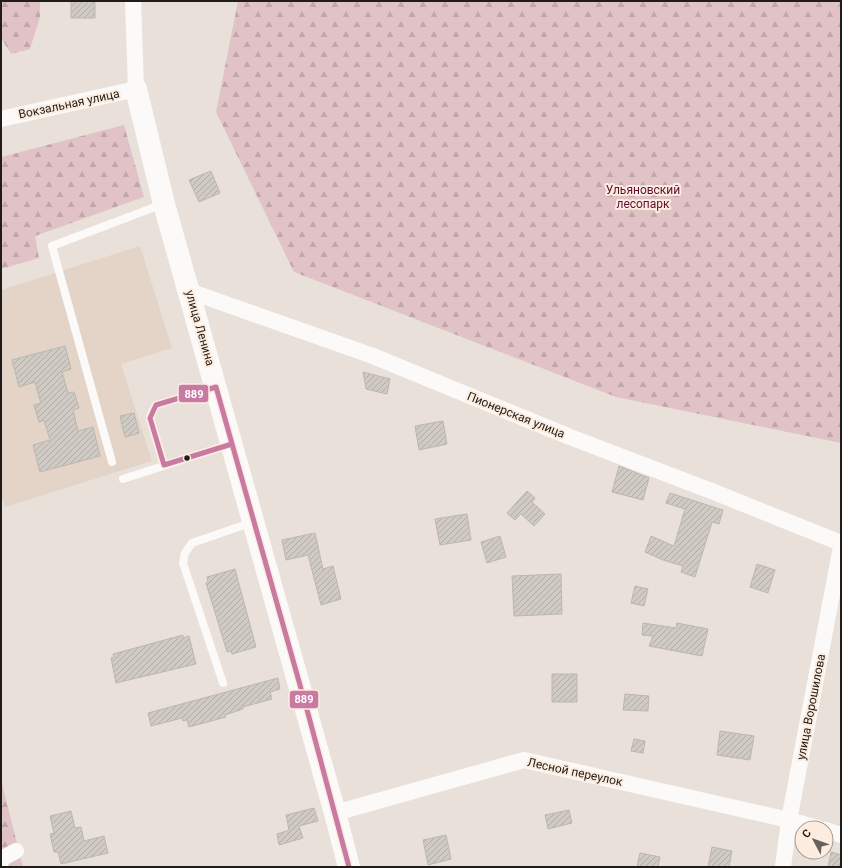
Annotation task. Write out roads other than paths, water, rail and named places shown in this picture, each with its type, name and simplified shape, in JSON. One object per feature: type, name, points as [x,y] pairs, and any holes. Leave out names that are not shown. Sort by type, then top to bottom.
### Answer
[{"type":"street","points":[[133,1],[136,89]]},
{"type":"street","name":"Вокзальная улица","points":[[1,119],[136,89]]},
{"type":"street","name":"улица Ленина","points":[[136,89],[164,204],[254,522],[349,867]]},
{"type":"street","name":"Пионерская улица","points":[[189,291],[373,356],[570,437],[841,544]]},
{"type":"street","name":"улица Ворошилова","points":[[783,867],[789,820],[841,547]]},
{"type":"street","name":"Лесной переулок","points":[[335,813],[524,760],[794,821]]},
{"type":"street","points":[[1,862],[3,858],[16,851]]},
{"type":"lane","points":[[112,462],[52,246],[164,204]]},
{"type":"lane","points":[[164,465],[150,418],[156,405],[216,387]]},
{"type":"lane","points":[[123,479],[232,444]]},
{"type":"lane","points":[[223,684],[183,563],[185,553],[192,544],[254,522]]},
{"type":"park label","name":"Ульяновский лесопарк","points":[[643,197]]}]
